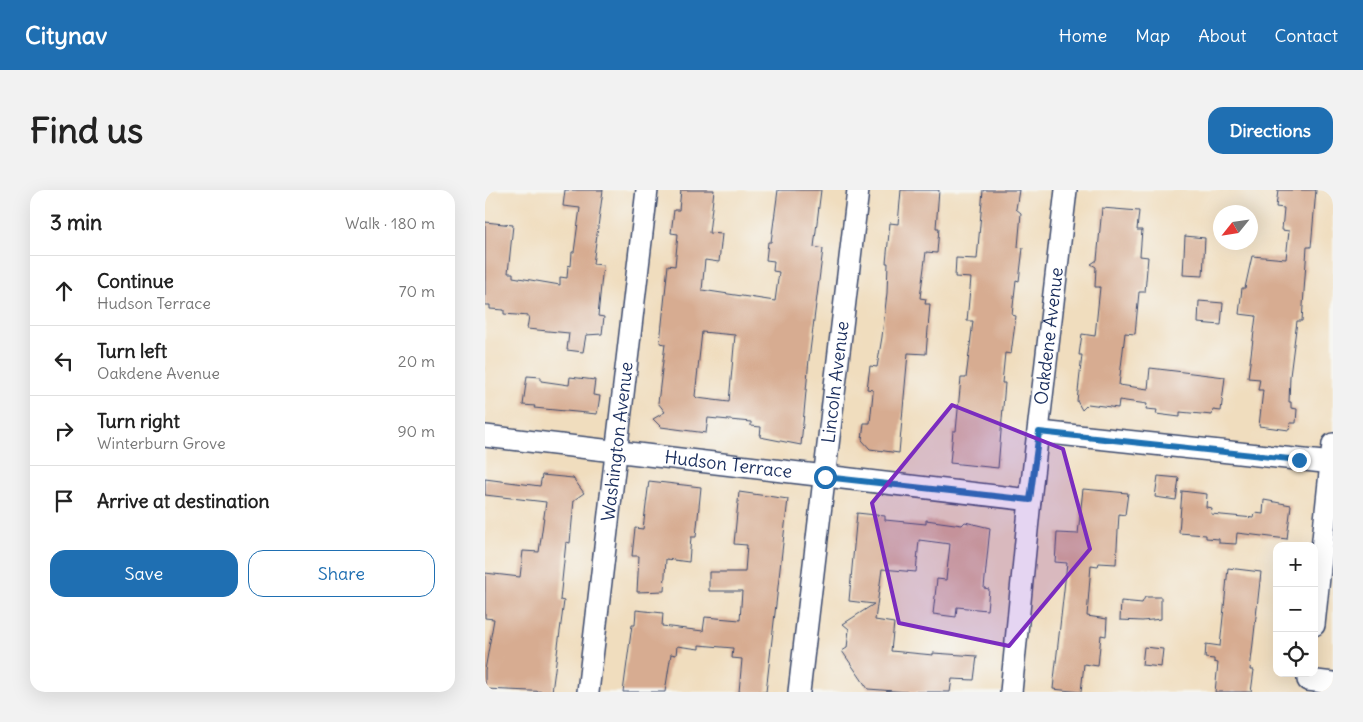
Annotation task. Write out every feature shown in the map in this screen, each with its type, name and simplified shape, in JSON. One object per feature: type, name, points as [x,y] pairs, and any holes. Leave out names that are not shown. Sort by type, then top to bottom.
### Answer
[{"type":"street","name":"Washington Avenue","points":[[588,692],[647,190]]},
{"type":"street","name":"Lincoln Avenue","points":[[799,692],[858,190]]},
{"type":"street","name":"Oakdene Avenue","points":[[1011,692],[1030,500],[1066,190]]},
{"type":"street","points":[[1039,432],[1332,457],[1318,588]]},
{"type":"street","name":"Hudson Terrace","points":[[485,436],[1030,500]]},
{"type":"street","points":[[1308,682],[1333,683]]},
{"type":"highlighted area","points":[[952,405],[1063,449],[1090,549],[1009,646],[899,623],[872,503]]},
{"type":"building","points":[[565,190],[603,190],[593,264],[603,265],[598,316],[604,317],[602,334],[586,335],[583,352],[567,350],[569,333],[527,329],[529,316],[504,314],[504,310],[490,309],[490,305],[485,305],[485,222],[513,225],[508,273],[513,273],[513,277],[560,285],[560,277],[567,278],[568,265],[571,266],[572,252],[574,252],[580,208],[563,206]]},
{"type":"building","points":[[681,190],[714,190],[709,233],[722,234],[719,262],[705,260],[702,290],[775,301],[779,272],[773,271],[774,261],[766,260],[768,242],[771,242],[778,190],[821,190],[814,247],[823,249],[809,359],[801,445],[760,437],[761,427],[751,426],[751,422],[708,418],[706,433],[661,427],[653,419],[665,412],[658,403],[665,344],[660,343],[668,265],[675,266],[678,234],[671,233],[674,210],[679,210]],"holes":[[[702,332],[735,335],[729,402],[697,398],[695,396]]]},
{"type":"building","points":[[901,190],[939,190],[936,228],[939,228],[937,253],[926,252],[920,298],[926,299],[925,304],[930,304],[926,354],[908,353],[899,453],[870,449],[862,440],[864,423],[870,423],[873,390],[867,389],[870,366],[877,367],[882,337],[887,293],[888,263],[886,263],[890,223],[898,224]]},
{"type":"building","points":[[983,190],[1019,190],[1016,209],[1021,213],[1018,247],[1023,248],[1019,281],[1016,280],[1012,315],[1016,316],[1011,354],[1005,353],[1002,383],[1005,383],[998,468],[950,463],[953,431],[956,431],[961,378],[966,378],[973,321],[967,321],[971,278],[955,277],[956,258],[977,259]]},
{"type":"building","points":[[1278,190],[1316,190],[1311,247],[1307,247],[1302,321],[1297,321],[1290,376],[1289,402],[1291,402],[1291,408],[1297,409],[1296,423],[1290,423],[1289,430],[1259,426],[1263,390],[1258,390],[1260,379],[1248,378],[1256,316],[1239,314],[1242,288],[1245,288],[1252,256],[1286,259],[1289,231],[1282,230],[1284,208],[1276,207]]},
{"type":"building","points":[[1102,208],[1139,211],[1137,230],[1142,230],[1140,256],[1148,257],[1145,292],[1139,292],[1135,334],[1125,333],[1119,385],[1148,389],[1150,368],[1225,377],[1221,411],[1213,410],[1212,415],[1180,412],[1180,417],[1156,414],[1157,410],[1146,409],[1147,404],[1119,400],[1118,408],[1088,404],[1082,410],[1077,401],[1082,355],[1079,355],[1082,334],[1095,336],[1100,287],[1095,287],[1096,267],[1091,264],[1097,260]]},
{"type":"building","points":[[1185,236],[1205,238],[1203,276],[1183,275]]},
{"type":"building","points":[[1199,301],[1223,303],[1221,325],[1198,323]]},
{"type":"building","points":[[527,376],[541,377],[541,381],[569,385],[570,377],[595,380],[593,395],[600,396],[597,414],[534,408],[535,406],[523,405]]},
{"type":"building","points":[[542,475],[573,478],[584,493],[574,500],[570,543],[566,542],[560,600],[564,601],[552,692],[485,689],[485,670],[494,619],[485,618],[485,573],[520,577],[523,551],[539,552],[546,502],[485,495],[485,479],[540,486]]},
{"type":"building","points":[[1158,476],[1179,478],[1176,500],[1155,497]]},
{"type":"building","points":[[649,481],[701,487],[696,537],[691,537],[689,562],[666,559],[664,591],[637,592],[639,556],[632,556],[635,528],[643,529]]},
{"type":"building","points":[[1083,489],[1128,493],[1125,515],[1119,514],[1116,564],[1099,563],[1098,566],[1091,565],[1087,616],[1107,619],[1106,636],[1101,635],[1098,666],[1084,664],[1081,692],[1053,689],[1067,563],[1055,562],[1057,533],[1078,534]]},
{"type":"building","points":[[1182,491],[1207,494],[1206,507],[1212,508],[1211,514],[1254,518],[1255,513],[1263,514],[1264,500],[1291,505],[1287,539],[1237,533],[1236,544],[1219,543],[1219,539],[1206,538],[1206,535],[1179,533]]},
{"type":"building","points":[[739,492],[788,499],[766,692],[739,692],[742,659],[732,658],[733,648],[699,645],[699,649],[677,646],[676,655],[671,654],[665,692],[623,692],[632,625],[635,625],[636,610],[663,613],[662,626],[703,631],[705,617],[740,620],[742,591],[709,591],[709,572],[745,572],[747,545],[734,544]]},
{"type":"building","points":[[857,513],[885,516],[885,520],[926,524],[926,520],[962,525],[965,522],[990,528],[984,588],[989,589],[987,610],[957,607],[956,617],[933,614],[937,579],[946,580],[950,544],[919,540],[916,572],[882,569],[875,620],[894,623],[891,651],[933,655],[933,653],[977,656],[974,680],[952,679],[950,692],[908,692],[868,689],[842,651],[847,648],[849,629],[843,624],[874,604],[849,601]]},
{"type":"building","points":[[1228,568],[1261,572],[1250,670],[1254,670],[1251,692],[1215,692],[1218,663],[1214,662],[1214,659],[1205,658],[1206,644],[1220,646]]},
{"type":"building","points":[[1145,597],[1161,597],[1161,619],[1142,621],[1120,620],[1121,601],[1142,603]]},
{"type":"building","points":[[1144,647],[1163,649],[1161,667],[1142,665]]},
{"type":"route","points":[[825,477],[1030,500],[1039,432],[1299,460]]}]
